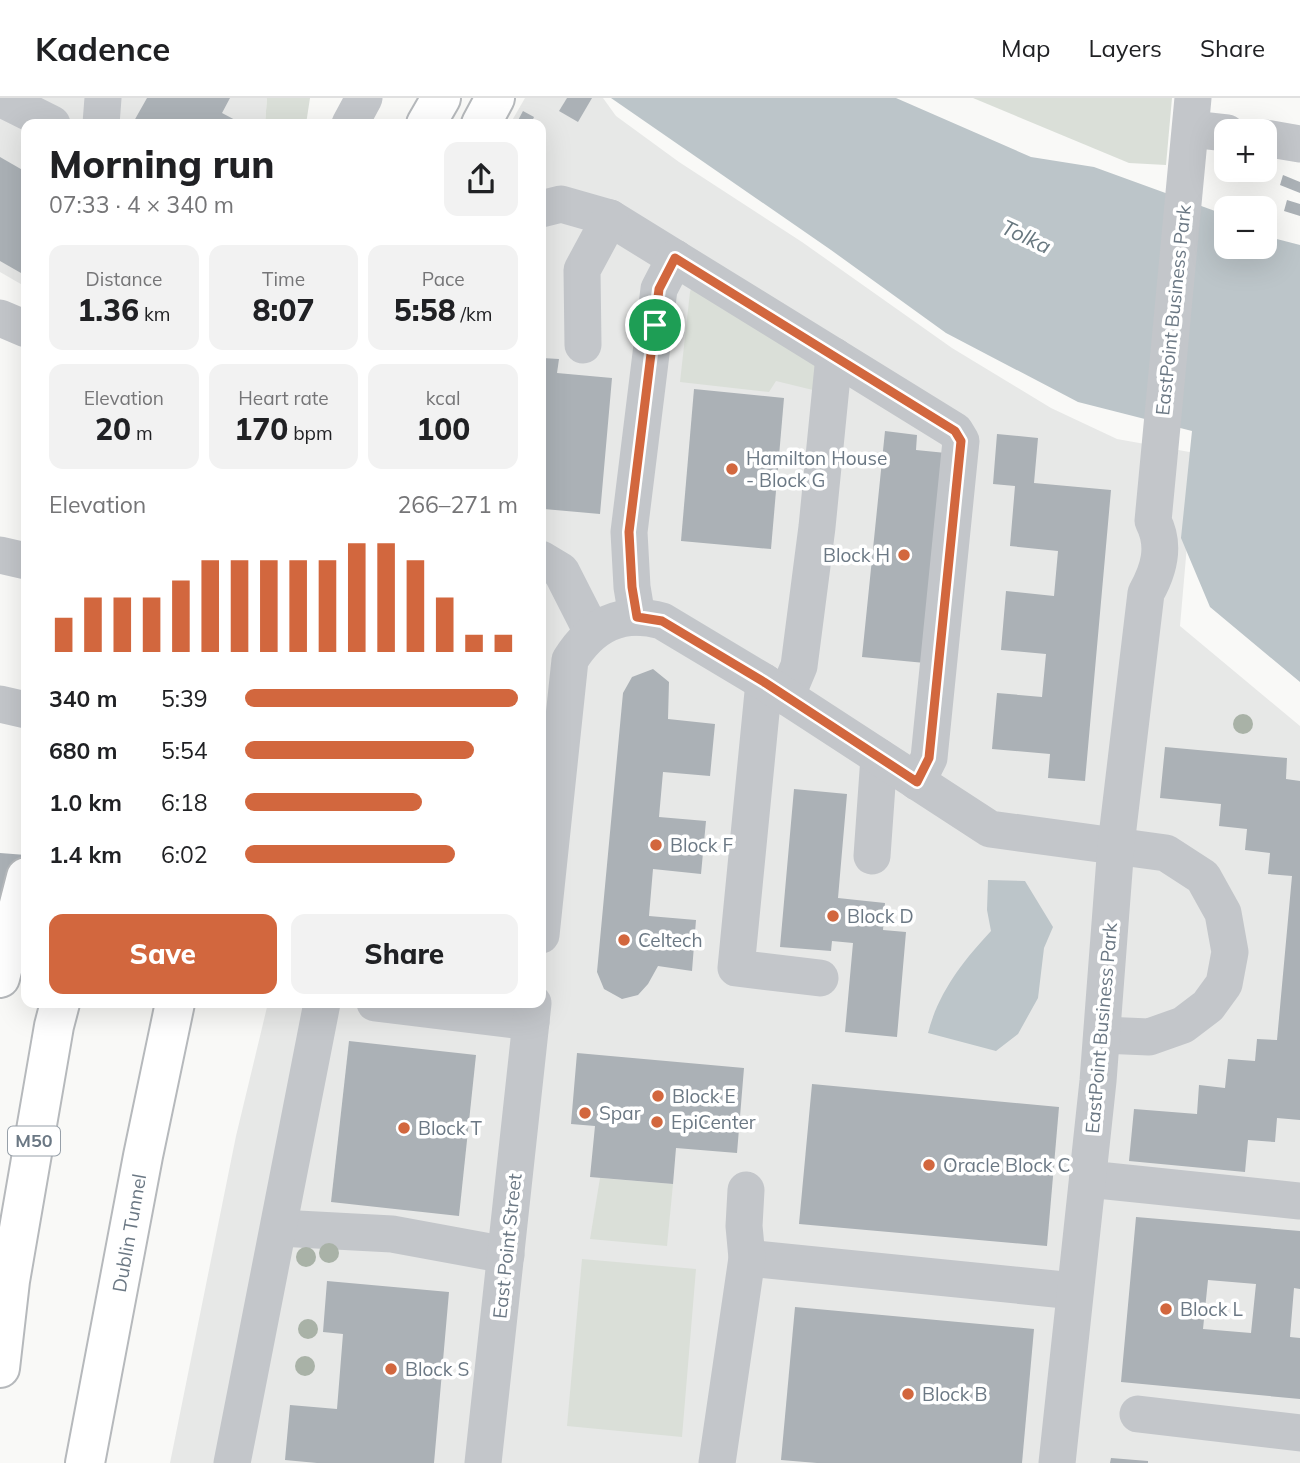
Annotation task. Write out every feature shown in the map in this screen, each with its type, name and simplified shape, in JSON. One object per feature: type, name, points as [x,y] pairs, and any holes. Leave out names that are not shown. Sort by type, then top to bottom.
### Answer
[{"type":"highway","points":[[429,119],[441,98]]},
{"type":"highway","points":[[484,119],[495,98]]},
{"type":"highway","points":[[0,978],[21,896]]},
{"type":"highway","name":"M50","points":[[0,1367],[5,1277],[59,1008]]},
{"type":"highway","name":"Dublin Tunnel","points":[[85,1463],[174,1008]]},
{"type":"highway","points":[[110,1463],[136,1202]]},
{"type":"lane","points":[[0,98],[42,119]]},
{"type":"lane","points":[[101,119],[103,98]]},
{"type":"lane","points":[[353,119],[364,98]]},
{"type":"lane","points":[[1192,114],[1214,126]]},
{"type":"lane","name":"EastPoint Business Park","points":[[1057,1463],[1102,1035],[1116,845],[1146,593],[1158,565],[1160,536],[1153,521],[1192,114]]},
{"type":"lane","points":[[1277,140],[1300,144]]},
{"type":"lane","points":[[546,208],[561,204],[610,218],[955,431],[961,441],[929,758],[917,782]]},
{"type":"lane","points":[[583,345],[582,270],[610,218]]},
{"type":"lane","points":[[637,617],[632,587],[629,532],[659,289],[675,258]]},
{"type":"lane","points":[[0,317],[21,327]]},
{"type":"lane","points":[[820,978],[736,968],[775,690],[799,666],[817,527],[834,356]]},
{"type":"lane","points":[[0,555],[21,560]]},
{"type":"lane","points":[[546,562],[561,571],[592,632]]},
{"type":"lane","points":[[546,838],[549,780],[570,660],[592,632],[625,618],[662,621],[775,690],[990,829],[1166,853],[1203,877],[1223,913],[1230,952],[1224,984],[1208,1006],[1183,1025],[1149,1037],[1102,1035]]},
{"type":"lane","points":[[0,704],[21,709]]},
{"type":"lane","points":[[872,856],[879,757]]},
{"type":"lane","points":[[232,1463],[320,1008]]},
{"type":"lane","points":[[427,1008],[532,1018]]},
{"type":"lane","name":"East Point Street","points":[[483,1463],[532,1018]]},
{"type":"lane","points":[[1087,1179],[1300,1201]]},
{"type":"lane","points":[[717,1463],[747,1258],[744,1226],[746,1190]]},
{"type":"lane","points":[[279,1228],[392,1234],[506,1255]]},
{"type":"lane","points":[[747,1258],[1075,1291]]},
{"type":"lane","points":[[1138,1414],[1300,1433]]},
{"type":"shaded area","points":[[0,98],[267,98],[265,119],[21,119],[21,284],[0,272]]},
{"type":"shaded area","points":[[267,98],[310,98],[307,119],[265,119]]},
{"type":"shaded area","points":[[525,98],[603,98],[616,116],[679,162],[802,242],[952,348],[1051,408],[1117,439],[1195,453],[1180,626],[1300,726],[1300,1463],[170,1463],[236,1136],[267,1008],[546,1008],[546,119],[513,119]]},
{"type":"shaded area","points":[[973,98],[1172,98],[1166,165],[1129,163]]},
{"type":"shaded area","points":[[694,281],[827,360],[817,391],[776,381],[769,392],[680,382],[690,292]]},
{"type":"shaded area","points":[[600,1178],[673,1184],[667,1246],[590,1239]]},
{"type":"shaded area","points":[[582,1259],[696,1269],[682,1437],[567,1426]]},
{"type":"water","name":"Tolka","points":[[611,98],[896,98],[1031,157],[1094,167],[1214,211],[1214,259],[1277,259],[1277,239],[1300,245],[1300,682],[1210,607],[1181,538],[1192,431],[1078,402],[946,333]]},
{"type":"water","points":[[988,880],[1025,881],[1053,927],[1044,948],[1038,998],[1018,1034],[996,1051],[928,1033],[938,1004],[953,978],[991,931],[987,910]]},
{"type":"building","points":[[147,98],[230,98],[222,113],[233,119],[135,119]]},
{"type":"building","points":[[567,98],[592,98],[578,122],[559,111]]},
{"type":"building","points":[[523,111],[534,117],[533,119],[519,119]]},
{"type":"building","points":[[0,157],[21,169],[21,273],[0,261]]},
{"type":"building","points":[[1283,175],[1300,182],[1300,193],[1280,185]]},
{"type":"building","points":[[1287,200],[1300,204],[1300,216],[1284,211]]},
{"type":"building","points":[[546,358],[559,359],[557,373],[612,378],[600,514],[546,509]]},
{"type":"building","name":"Hamilton House - Block G","points":[[694,389],[784,398],[771,549],[681,541]]},
{"type":"building","name":"Block H","points":[[885,431],[917,435],[916,450],[946,453],[925,663],[862,657]]},
{"type":"building","points":[[997,434],[1038,438],[1034,483],[1111,490],[1085,781],[1048,778],[1050,754],[992,749],[997,693],[1042,697],[1046,654],[1001,650],[1006,591],[1054,596],[1058,551],[1010,546],[1015,486],[993,484]]},
{"type":"building","name":"Block F","points":[[653,669],[669,682],[668,719],[715,724],[710,776],[663,772],[659,817],[706,821],[701,874],[653,869],[649,916],[696,920],[692,971],[658,966],[638,995],[622,999],[604,989],[597,972],[623,693],[632,677]]},
{"type":"building","points":[[1165,747],[1287,758],[1286,779],[1300,781],[1300,1120],[1277,1118],[1275,1142],[1248,1140],[1245,1172],[1129,1161],[1134,1109],[1197,1114],[1199,1085],[1225,1088],[1228,1059],[1255,1061],[1257,1039],[1277,1040],[1292,876],[1268,874],[1270,853],[1245,850],[1247,829],[1219,826],[1221,804],[1160,798]]},
{"type":"building","name":"Block D","points":[[794,789],[847,794],[838,898],[885,903],[883,930],[906,932],[897,1037],[845,1032],[853,943],[832,941],[831,951],[780,947]]},
{"type":"building","points":[[0,853],[21,855],[21,911],[0,903]]},
{"type":"building","name":"Block T","points":[[349,1041],[476,1055],[459,1216],[331,1202]]},
{"type":"building","name":"Block E","points":[[577,1053],[744,1068],[737,1153],[676,1148],[673,1184],[590,1177],[595,1126],[571,1124]]},
{"type":"building","name":"Oracle Block C","points":[[812,1084],[1059,1107],[1047,1246],[799,1224]]},
{"type":"building","name":"Block L","points":[[1136,1217],[1300,1231],[1300,1289],[1294,1288],[1290,1337],[1300,1338],[1300,1399],[1121,1382]],"holes":[[[1208,1280],[1256,1284],[1251,1333],[1203,1329]]]},
{"type":"building","name":"Block S","points":[[327,1281],[449,1292],[434,1463],[317,1463],[285,1460],[290,1405],[337,1409],[343,1334],[323,1332]]},
{"type":"building","name":"Block B","points":[[795,1307],[1034,1329],[1022,1463],[817,1463],[781,1460]]},
{"type":"building","points":[[1111,1458],[1148,1461],[1148,1463],[1110,1463]]},
{"type":"place","name":"Hamilton House - Block G","points":[[732,469]]},
{"type":"place","name":"Block H","points":[[904,555]]},
{"type":"place","name":"Block F","points":[[656,845]]},
{"type":"place","name":"Block D","points":[[833,916]]},
{"type":"place","name":"Celtech","points":[[624,940]]},
{"type":"place","name":"Block E","points":[[658,1096]]},
{"type":"place","name":"Spar","points":[[585,1113]]},
{"type":"place","name":"EpiCenter","points":[[657,1122]]},
{"type":"place","name":"Block T","points":[[404,1128]]},
{"type":"place","name":"Oracle Block C","points":[[929,1165]]},
{"type":"place","name":"Block L","points":[[1166,1309]]},
{"type":"place","name":"Block S","points":[[391,1369]]},
{"type":"place","name":"Block B","points":[[908,1394]]},
{"type":"route","points":[[675,258],[955,431],[961,441],[929,758],[917,782],[764,682],[662,621],[637,617],[632,587],[629,532],[655,325],[659,289],[675,258]]}]
